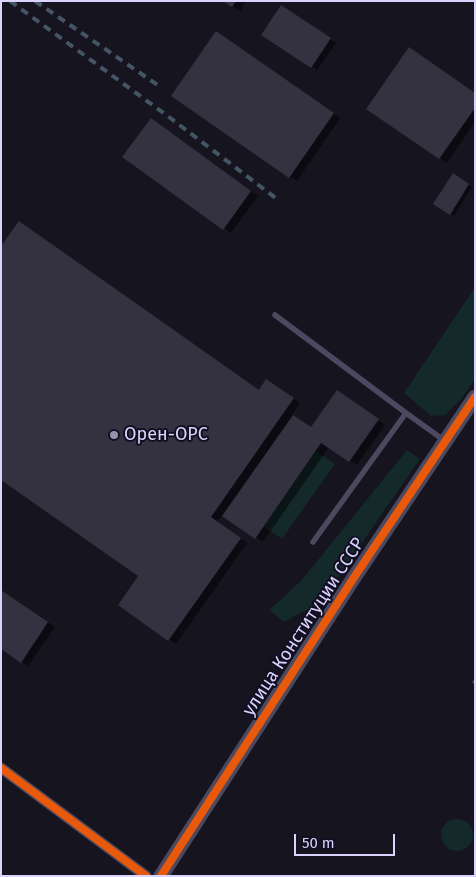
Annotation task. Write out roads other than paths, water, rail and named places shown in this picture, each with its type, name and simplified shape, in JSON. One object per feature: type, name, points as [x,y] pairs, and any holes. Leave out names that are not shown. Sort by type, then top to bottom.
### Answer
[{"type":"street","name":"улица Конституции СССР","points":[[161,876],[352,580],[475,397]]},
{"type":"street","points":[[1,768],[146,876]]},
{"type":"lane","points":[[275,315],[445,441]]},
{"type":"lane","points":[[313,542],[406,413]]},
{"type":"railway","points":[[10,1],[169,117],[277,199]]},
{"type":"railway","points":[[35,1],[162,88]]},
{"type":"place","name":"Орен-ОРС","points":[[114,435]]}]
